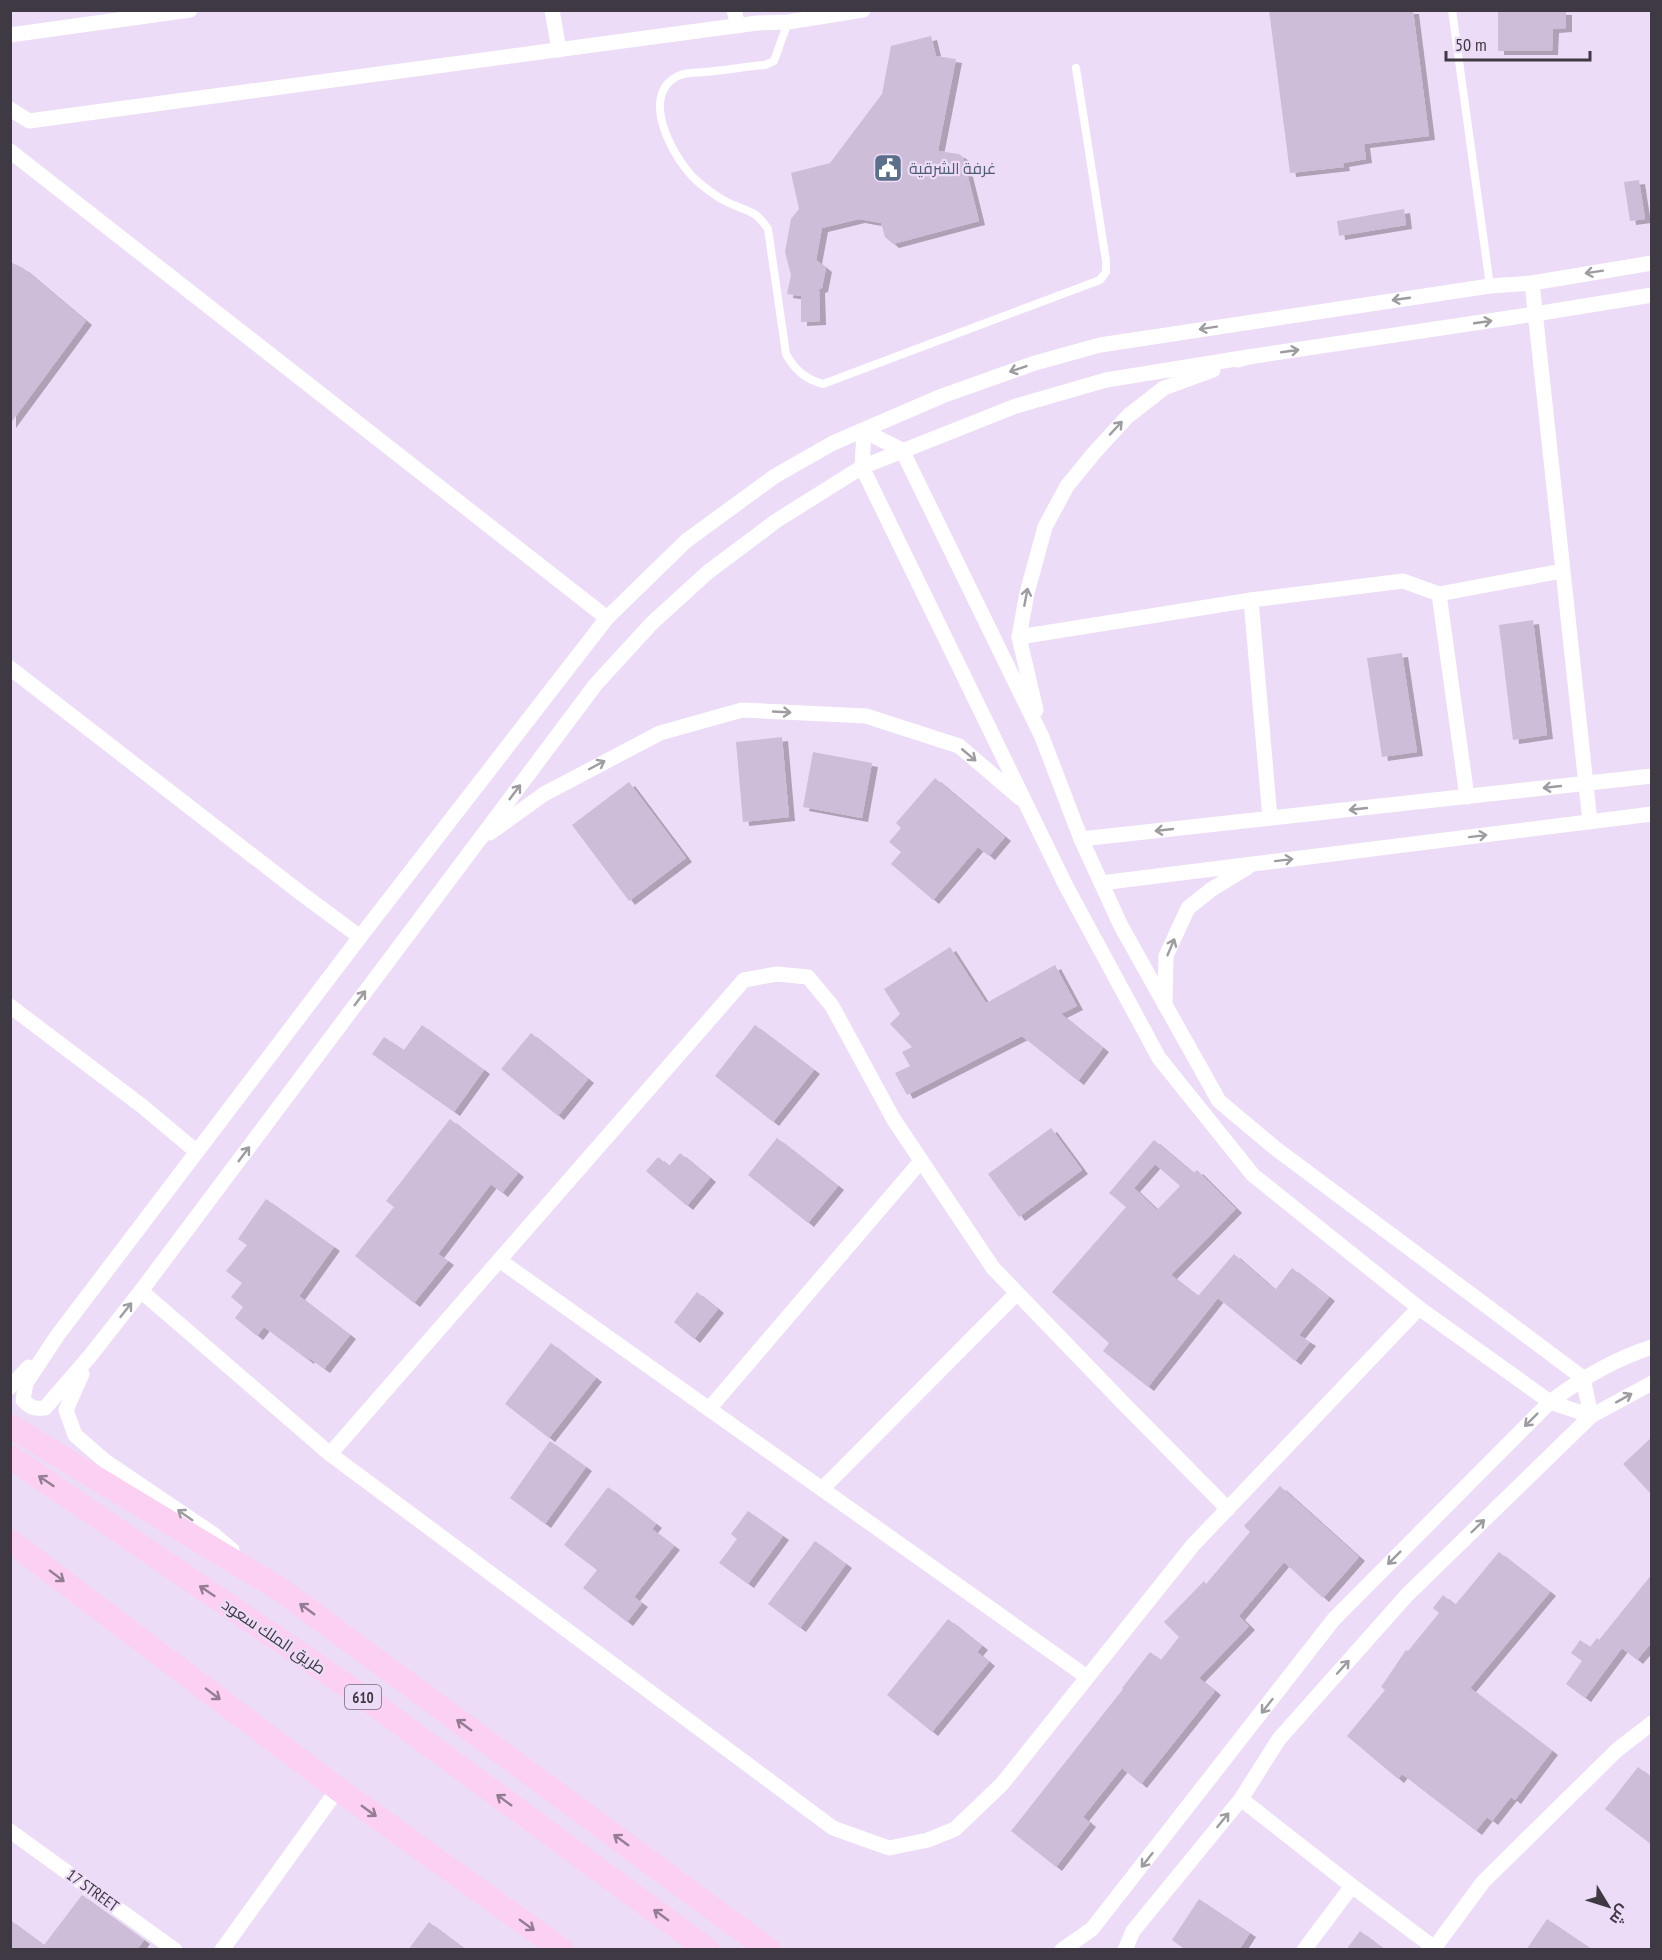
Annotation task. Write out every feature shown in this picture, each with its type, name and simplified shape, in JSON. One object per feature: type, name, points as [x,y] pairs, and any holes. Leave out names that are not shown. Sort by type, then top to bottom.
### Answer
[{"type":"main road","points":[[10,1426],[280,1590],[769,1950]]},
{"type":"main road","name":"طريق الملك سعود","points":[[10,1456],[375,1705],[708,1950]]},
{"type":"main road","points":[[10,1541],[338,1789],[562,1950]]},
{"type":"street","points":[[10,35],[190,10]]},
{"type":"street","points":[[552,10],[559,50]]},
{"type":"street","points":[[10,124],[559,50],[736,18],[757,17],[788,22],[863,10]]},
{"type":"street","points":[[10,109],[29,121]]},
{"type":"street","points":[[10,151],[607,618]]},
{"type":"street","points":[[1652,263],[1532,283],[1490,286],[1100,345],[1035,363],[942,396],[833,444],[766,482],[686,542],[607,618],[360,937],[57,1336],[26,1383],[23,1400],[34,1409],[45,1408],[90,1356],[596,684],[652,623],[708,572],[776,521],[862,467],[1016,406],[1106,380],[1652,295]]},
{"type":"street","points":[[1532,283],[1590,822]]},
{"type":"street","points":[[1042,737],[1019,637],[1026,593],[1045,527],[1067,486],[1128,416],[1164,388],[1248,357]]},
{"type":"street","points":[[864,431],[902,450],[1042,737],[1080,839],[1121,926],[1218,1101],[1275,1148],[1583,1378],[1591,1416]]},
{"type":"street","points":[[864,431],[862,467],[1066,886],[1160,1058],[1253,1175],[1419,1308],[1550,1402],[1591,1416]]},
{"type":"street","points":[[1019,637],[1251,600],[1403,581],[1439,594],[1562,571]]},
{"type":"street","points":[[1439,594],[1467,797]]},
{"type":"street","points":[[1251,600],[1270,818]]},
{"type":"street","points":[[10,668],[360,937]]},
{"type":"street","points":[[478,841],[544,794],[660,733],[742,710],[866,716],[959,746],[1025,803]]},
{"type":"street","points":[[1080,839],[1652,776]]},
{"type":"street","points":[[1101,883],[1652,814]]},
{"type":"street","points":[[1165,1005],[1167,956],[1188,908],[1212,889],[1252,864]]},
{"type":"street","points":[[330,1454],[744,980],[777,974],[808,976],[832,1006],[894,1120],[993,1268],[1228,1509]]},
{"type":"street","points":[[10,1006],[142,1106],[197,1152]]},
{"type":"street","points":[[710,1409],[921,1161]]},
{"type":"street","points":[[499,1260],[1087,1677]]},
{"type":"street","points":[[141,1291],[330,1454],[833,1828],[889,1848],[927,1840],[956,1829],[1002,1784],[1193,1545],[1419,1308]]},
{"type":"street","points":[[822,1489],[1017,1293]]},
{"type":"street","points":[[10,1387],[57,1336]]},
{"type":"street","points":[[1062,1950],[1092,1929],[1334,1619],[1550,1402],[1583,1378],[1626,1355],[1652,1347]]},
{"type":"street","points":[[90,1356],[66,1410],[75,1435],[105,1461],[213,1534],[280,1590]]},
{"type":"street","points":[[1125,1950],[1133,1931],[1241,1799],[1278,1739],[1407,1595],[1591,1416],[1652,1383]]},
{"type":"street","points":[[1241,1799],[1436,1948],[1483,1882],[1617,1750],[1652,1723]]},
{"type":"street","points":[[222,1950],[338,1789]]},
{"type":"street","name":"17 STREET","points":[[10,1831],[175,1950]]},
{"type":"street","points":[[1304,1950],[1352,1886]]},
{"type":"lane","points":[[1452,10],[1490,286]]},
{"type":"lane","points":[[788,22],[774,61],[765,65],[681,74],[668,82],[661,97],[660,116],[675,156],[697,181],[726,201],[760,217],[768,229],[786,354],[794,368],[811,381],[823,384],[1100,280],[1106,272],[1106,261],[1076,68]]},
{"type":"building","points":[[1269,10],[1413,10],[1429,136],[1364,144],[1366,159],[1343,163],[1344,167],[1290,173]]},
{"type":"building","points":[[1498,10],[1566,11],[1566,28],[1553,29],[1552,51],[1498,51]]},
{"type":"building","name":"غرفة الشرقية","points":[[931,36],[936,56],[956,59],[938,151],[959,154],[963,157],[979,221],[893,244],[885,237],[881,223],[859,219],[822,228],[816,260],[826,268],[822,288],[819,289],[820,321],[801,322],[801,296],[787,294],[791,275],[785,252],[791,219],[799,209],[791,173],[830,163],[882,94],[891,46]]},
{"type":"building","points":[[1639,180],[1645,219],[1630,221],[1624,182]]},
{"type":"building","points":[[1404,209],[1406,225],[1339,236],[1337,221]]},
{"type":"building","points":[[10,262],[23,268],[86,321],[10,424]]},
{"type":"building","points":[[1533,620],[1547,735],[1513,740],[1499,625]]},
{"type":"building","points":[[1402,653],[1417,752],[1382,757],[1367,658]]},
{"type":"building","points":[[782,737],[789,817],[743,822],[736,742]]},
{"type":"building","points":[[813,752],[872,763],[862,818],[803,807]]},
{"type":"building","points":[[935,778],[1005,837],[989,856],[978,847],[933,900],[891,864],[901,852],[889,842],[901,828],[896,823]]},
{"type":"building","points":[[629,782],[686,858],[629,901],[572,825]]},
{"type":"building","points":[[950,947],[986,1003],[1055,965],[1077,1006],[1061,1014],[1103,1048],[1078,1081],[1022,1036],[907,1095],[895,1073],[910,1066],[902,1052],[912,1047],[890,1024],[900,1014],[884,989]]},
{"type":"building","points":[[422,1025],[484,1070],[454,1112],[372,1054],[384,1037],[404,1050]]},
{"type":"building","points":[[755,1025],[814,1070],[773,1122],[715,1076]]},
{"type":"building","points":[[531,1033],[588,1079],[558,1116],[501,1069]]},
{"type":"building","points":[[450,1119],[518,1173],[502,1193],[491,1184],[438,1254],[448,1261],[414,1303],[355,1256],[394,1207],[386,1201]]},
{"type":"building","points":[[1051,1128],[1082,1170],[1019,1217],[988,1174]]},
{"type":"building","points":[[777,1138],[838,1186],[808,1223],[748,1175]]},
{"type":"building","points":[[1154,1140],[1193,1173],[1197,1170],[1236,1209],[1171,1275],[1198,1296],[1234,1254],[1275,1290],[1292,1268],[1329,1297],[1299,1335],[1310,1342],[1295,1361],[1218,1298],[1148,1387],[1103,1351],[1109,1343],[1052,1292],[1126,1207],[1109,1193]],"holes":[[[1155,1164],[1180,1186],[1157,1210],[1134,1188]]]},
{"type":"building","points":[[680,1153],[710,1178],[687,1206],[646,1171],[658,1157],[669,1166]]},
{"type":"building","points":[[266,1199],[334,1247],[299,1296],[350,1335],[324,1369],[309,1358],[308,1360],[264,1327],[257,1336],[235,1318],[243,1307],[231,1297],[242,1283],[226,1271],[247,1245],[238,1239]]},
{"type":"building","points":[[697,1292],[718,1309],[694,1339],[674,1322]]},
{"type":"building","points":[[551,1343],[596,1378],[549,1438],[505,1404]]},
{"type":"building","points":[[1652,1437],[1652,1495],[1623,1464]]},
{"type":"building","points":[[550,1441],[586,1467],[545,1524],[510,1498]]},
{"type":"building","points":[[1280,1486],[1359,1557],[1323,1598],[1284,1562],[1239,1616],[1249,1626],[1199,1678],[1215,1691],[1141,1784],[1122,1768],[1083,1817],[1090,1823],[1056,1867],[1011,1831],[1150,1652],[1161,1660],[1179,1637],[1164,1622],[1204,1581],[1206,1584],[1250,1532],[1244,1526]]},
{"type":"building","points":[[608,1487],[656,1524],[652,1529],[674,1546],[634,1597],[642,1603],[627,1622],[583,1588],[597,1570],[564,1545]]},
{"type":"building","points":[[748,1511],[783,1536],[748,1584],[719,1563],[737,1539],[731,1534]]},
{"type":"building","points":[[815,1541],[846,1564],[800,1628],[768,1604]]},
{"type":"building","points":[[1499,1552],[1550,1592],[1470,1688],[1552,1751],[1515,1800],[1511,1797],[1492,1821],[1487,1817],[1476,1831],[1402,1774],[1398,1779],[1347,1736],[1385,1690],[1381,1687],[1406,1650],[1408,1651],[1439,1613],[1433,1608],[1443,1595],[1455,1605]]},
{"type":"building","points":[[1652,1574],[1652,1642],[1637,1660],[1622,1648],[1585,1698],[1566,1684],[1582,1661],[1571,1653],[1580,1640],[1590,1647],[1597,1638],[1599,1640]]},
{"type":"building","points":[[948,1619],[982,1646],[977,1652],[989,1662],[932,1732],[887,1695]]},
{"type":"building","points":[[1638,1767],[1652,1778],[1652,1845],[1605,1809]]},
{"type":"building","points":[[82,1895],[144,1940],[137,1950],[10,1950],[10,1920],[44,1945]]},
{"type":"building","points":[[1199,1899],[1250,1933],[1239,1950],[1186,1950],[1172,1940]]},
{"type":"building","points":[[1547,1919],[1593,1950],[1526,1950]]},
{"type":"building","points":[[429,1922],[466,1950],[408,1950]]},
{"type":"building","points":[[1360,1931],[1385,1950],[1346,1950]]},
{"type":"place","name":"غرفة الشرقية","points":[[888,168]]}]
